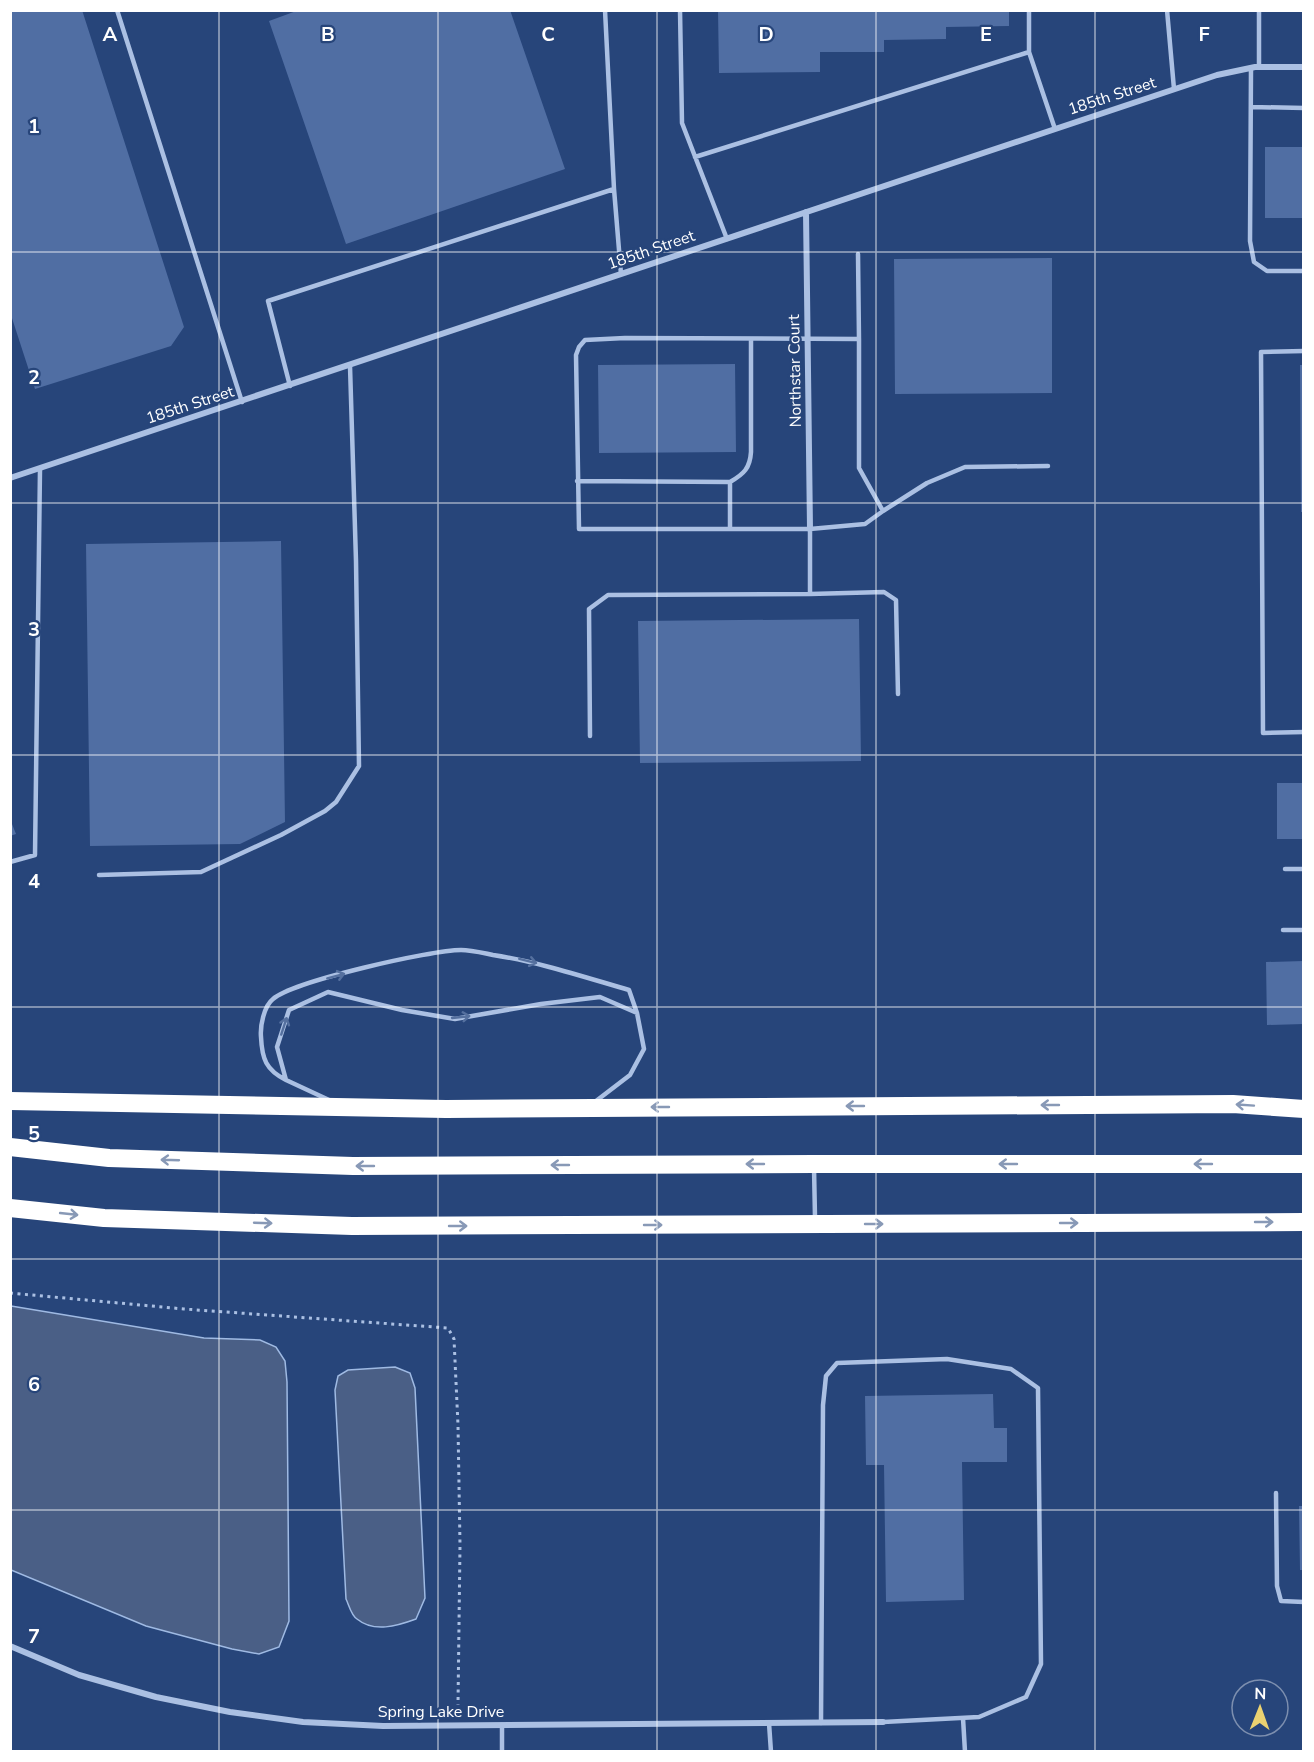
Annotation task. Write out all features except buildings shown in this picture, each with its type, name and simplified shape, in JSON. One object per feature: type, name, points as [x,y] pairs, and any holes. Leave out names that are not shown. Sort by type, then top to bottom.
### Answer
[{"type":"highway","points":[[10,1101],[345,1107],[587,1108],[1233,1104],[1304,1109]]},
{"type":"highway","points":[[10,1147],[109,1158],[353,1166],[1304,1164]]},
{"type":"highway","points":[[10,1208],[104,1218],[352,1226],[1304,1222]]},
{"type":"street","name":"185th Street","points":[[10,478],[1217,75],[1259,67],[1304,67]]},
{"type":"street","name":"Northstar Court","points":[[806,212],[810,530]]},
{"type":"street","name":"Spring Lake Drive","points":[[10,1646],[79,1674],[156,1696],[230,1712],[303,1722],[383,1726],[883,1722]]},
{"type":"lane","points":[[117,10],[242,402]]},
{"type":"lane","points":[[606,10],[614,189],[621,274]]},
{"type":"lane","points":[[680,10],[682,123],[727,239]]},
{"type":"lane","points":[[1029,10],[1029,52],[1055,129]]},
{"type":"lane","points":[[1167,10],[1174,89]]},
{"type":"lane","points":[[1259,10],[1259,67]]},
{"type":"lane","points":[[695,157],[1029,52]]},
{"type":"lane","points":[[1251,68],[1250,241],[1254,262],[1267,271],[1304,271]]},
{"type":"lane","points":[[1251,108],[1304,108]]},
{"type":"lane","points":[[290,386],[268,301],[614,189]]},
{"type":"lane","points":[[858,254],[859,468],[884,511]]},
{"type":"lane","points":[[859,339],[625,338],[585,340],[576,355],[579,529],[810,530],[865,524],[927,483],[965,467],[1048,466]]},
{"type":"lane","points":[[577,481],[730,482],[743,474],[750,464],[751,339]]},
{"type":"lane","points":[[1304,351],[1261,352],[1263,733],[1304,732]]},
{"type":"lane","points":[[99,875],[201,872],[281,835],[325,811],[336,802],[359,766],[350,366]]},
{"type":"lane","points":[[10,862],[35,855],[40,469]]},
{"type":"lane","points":[[730,482],[730,529]]},
{"type":"lane","points":[[810,530],[810,594]]},
{"type":"lane","points":[[590,736],[589,609],[608,595],[884,592],[896,600],[898,694]]},
{"type":"lane","points":[[1285,869],[1304,869]]},
{"type":"lane","points":[[1283,930],[1304,930]]},
{"type":"lane","points":[[345,1107],[272,1073],[261,1053],[260,1026],[271,1000],[290,989],[337,975],[462,950],[524,960],[629,990],[637,1013],[644,1050],[630,1075],[587,1108]]},
{"type":"lane","points":[[286,1080],[277,1047],[289,1010],[328,992],[402,1010],[456,1019],[541,1004],[600,997],[637,1013]]},
{"type":"lane","points":[[814,1164],[815,1224]]},
{"type":"lane","points":[[821,1723],[826,1376],[837,1363],[947,1359],[1011,1369],[1038,1388],[1041,1664],[1026,1697],[979,1717],[883,1722]]},
{"type":"lane","points":[[1276,1493],[1277,1586],[1281,1601],[1304,1602]]},
{"type":"lane","points":[[963,1718],[965,1752]]},
{"type":"lane","points":[[769,1723],[771,1752]]},
{"type":"lane","points":[[502,1725],[502,1752]]},
{"type":"path","points":[[10,1293],[184,1309],[447,1328],[454,1339],[458,1425],[458,1705]]},
{"type":"water","points":[[11,1306],[204,1338],[260,1340],[276,1347],[285,1361],[287,1382],[289,1621],[279,1647],[259,1654],[146,1626],[11,1570]]},
{"type":"water","points":[[395,1367],[410,1373],[415,1388],[425,1598],[416,1619],[393,1626],[378,1627],[364,1623],[355,1617],[346,1599],[335,1390],[338,1376],[348,1370]]}]
